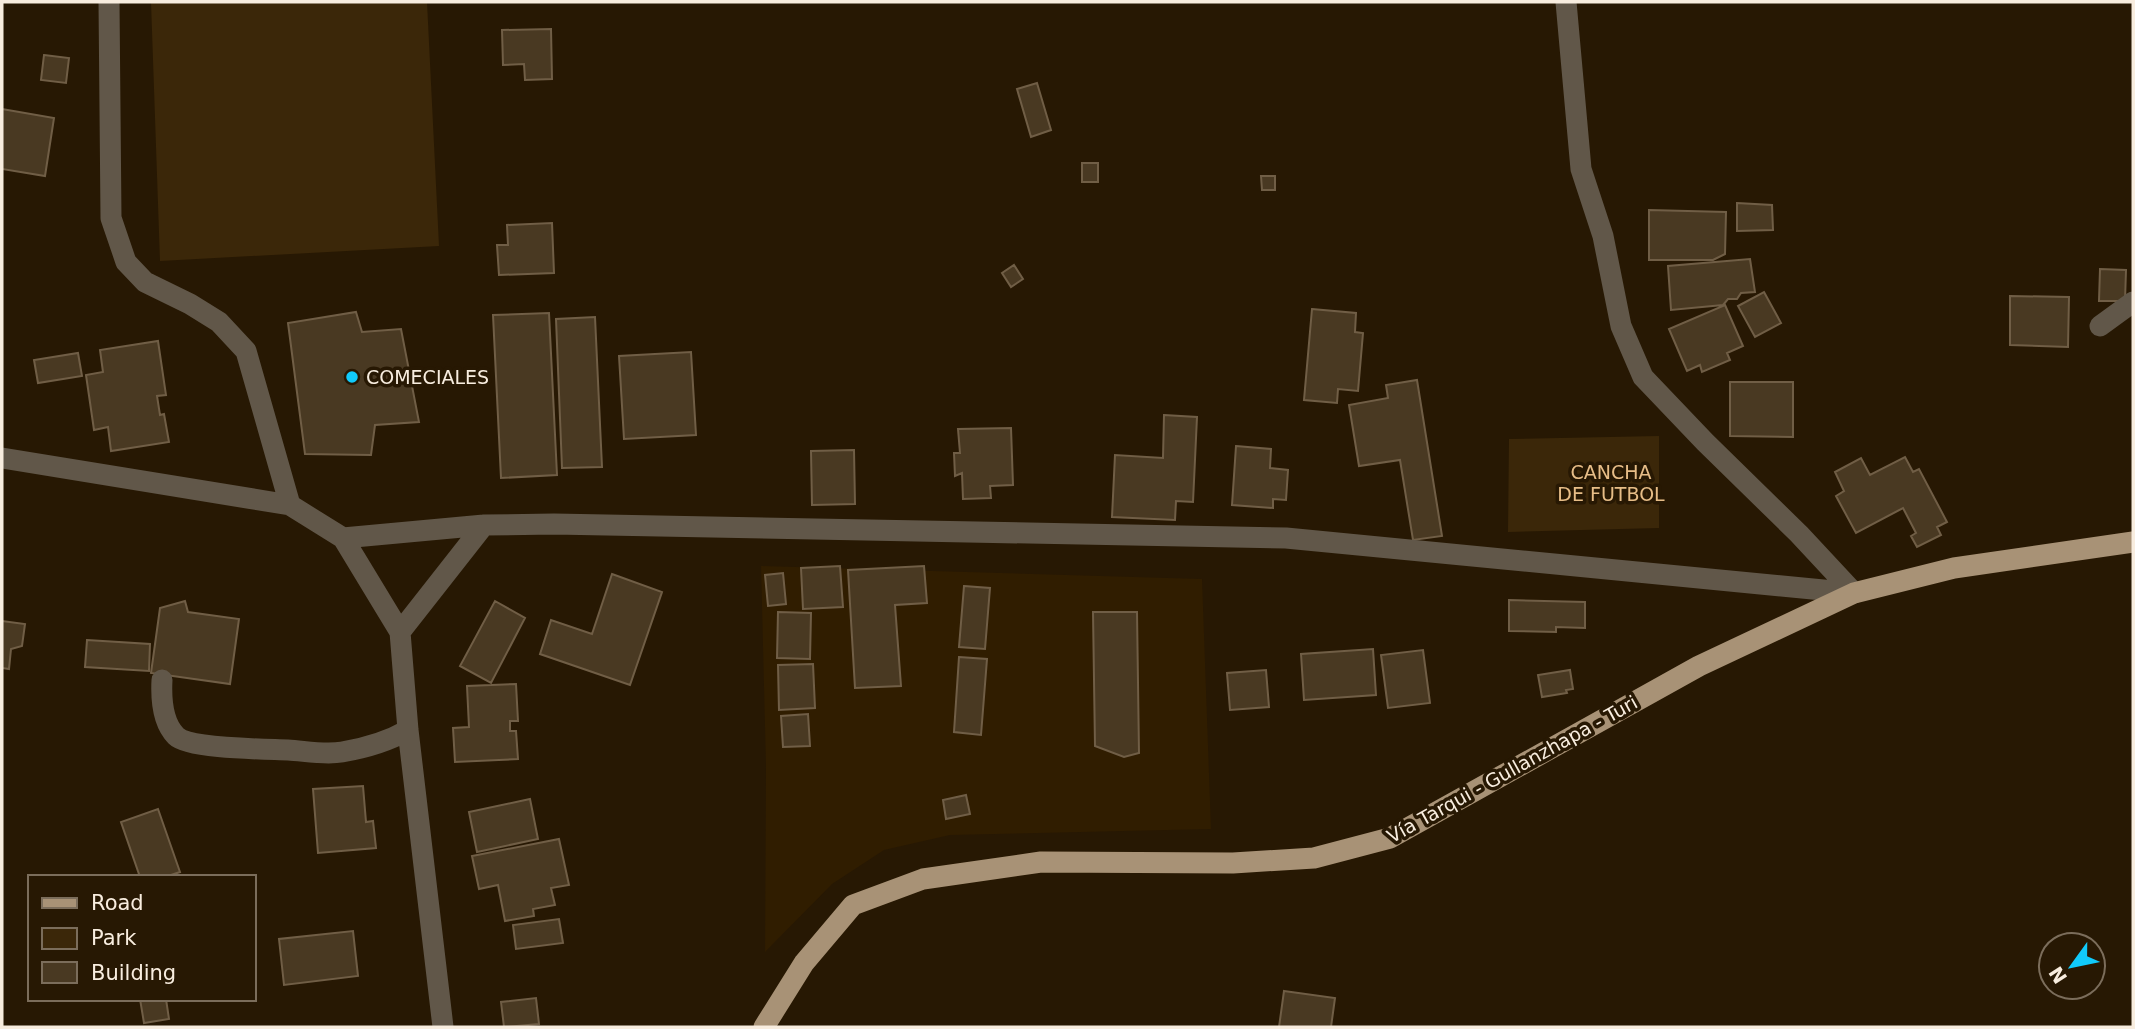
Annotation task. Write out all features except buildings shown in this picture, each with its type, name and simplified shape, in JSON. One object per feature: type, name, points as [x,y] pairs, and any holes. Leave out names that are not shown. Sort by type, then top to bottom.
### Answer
[{"type":"main road","name":"Vía Tarqui - Gullanzhapa - Turi","points":[[764,1027],[804,963],[853,905],[923,878],[1041,862],[1233,863],[1314,858],[1390,838],[1699,666],[1854,593],[1954,568],[2133,542]]},
{"type":"street","points":[[109,2],[111,218],[126,262],[145,282],[219,322],[246,351],[290,505]]},
{"type":"street","points":[[1566,2],[1581,169],[1603,236],[1621,326],[1643,377],[1854,593]]},
{"type":"street","points":[[2100,326],[2133,302]]},
{"type":"street","points":[[2,458],[290,505],[343,538],[400,632],[408,730],[443,1027]]},
{"type":"street","points":[[343,538],[484,526],[568,524],[1286,538],[1854,593]]},
{"type":"street","points":[[400,632],[484,526]]},
{"type":"street","points":[[162,680],[163,708],[167,724],[178,739],[243,749],[339,753],[387,742],[408,730]]},
{"type":"shaded area","points":[[761,566],[1202,579],[1211,829],[950,835],[884,850],[832,884],[765,952],[766,767]]},
{"type":"green space","points":[[151,2],[427,2],[439,246],[160,261]]},
{"type":"green space","name":"CANCHA DE FUTBOL","points":[[1659,436],[1659,528],[1508,532],[1509,439]]},
{"type":"place","name":"COMECIALES","points":[[352,377]]}]
